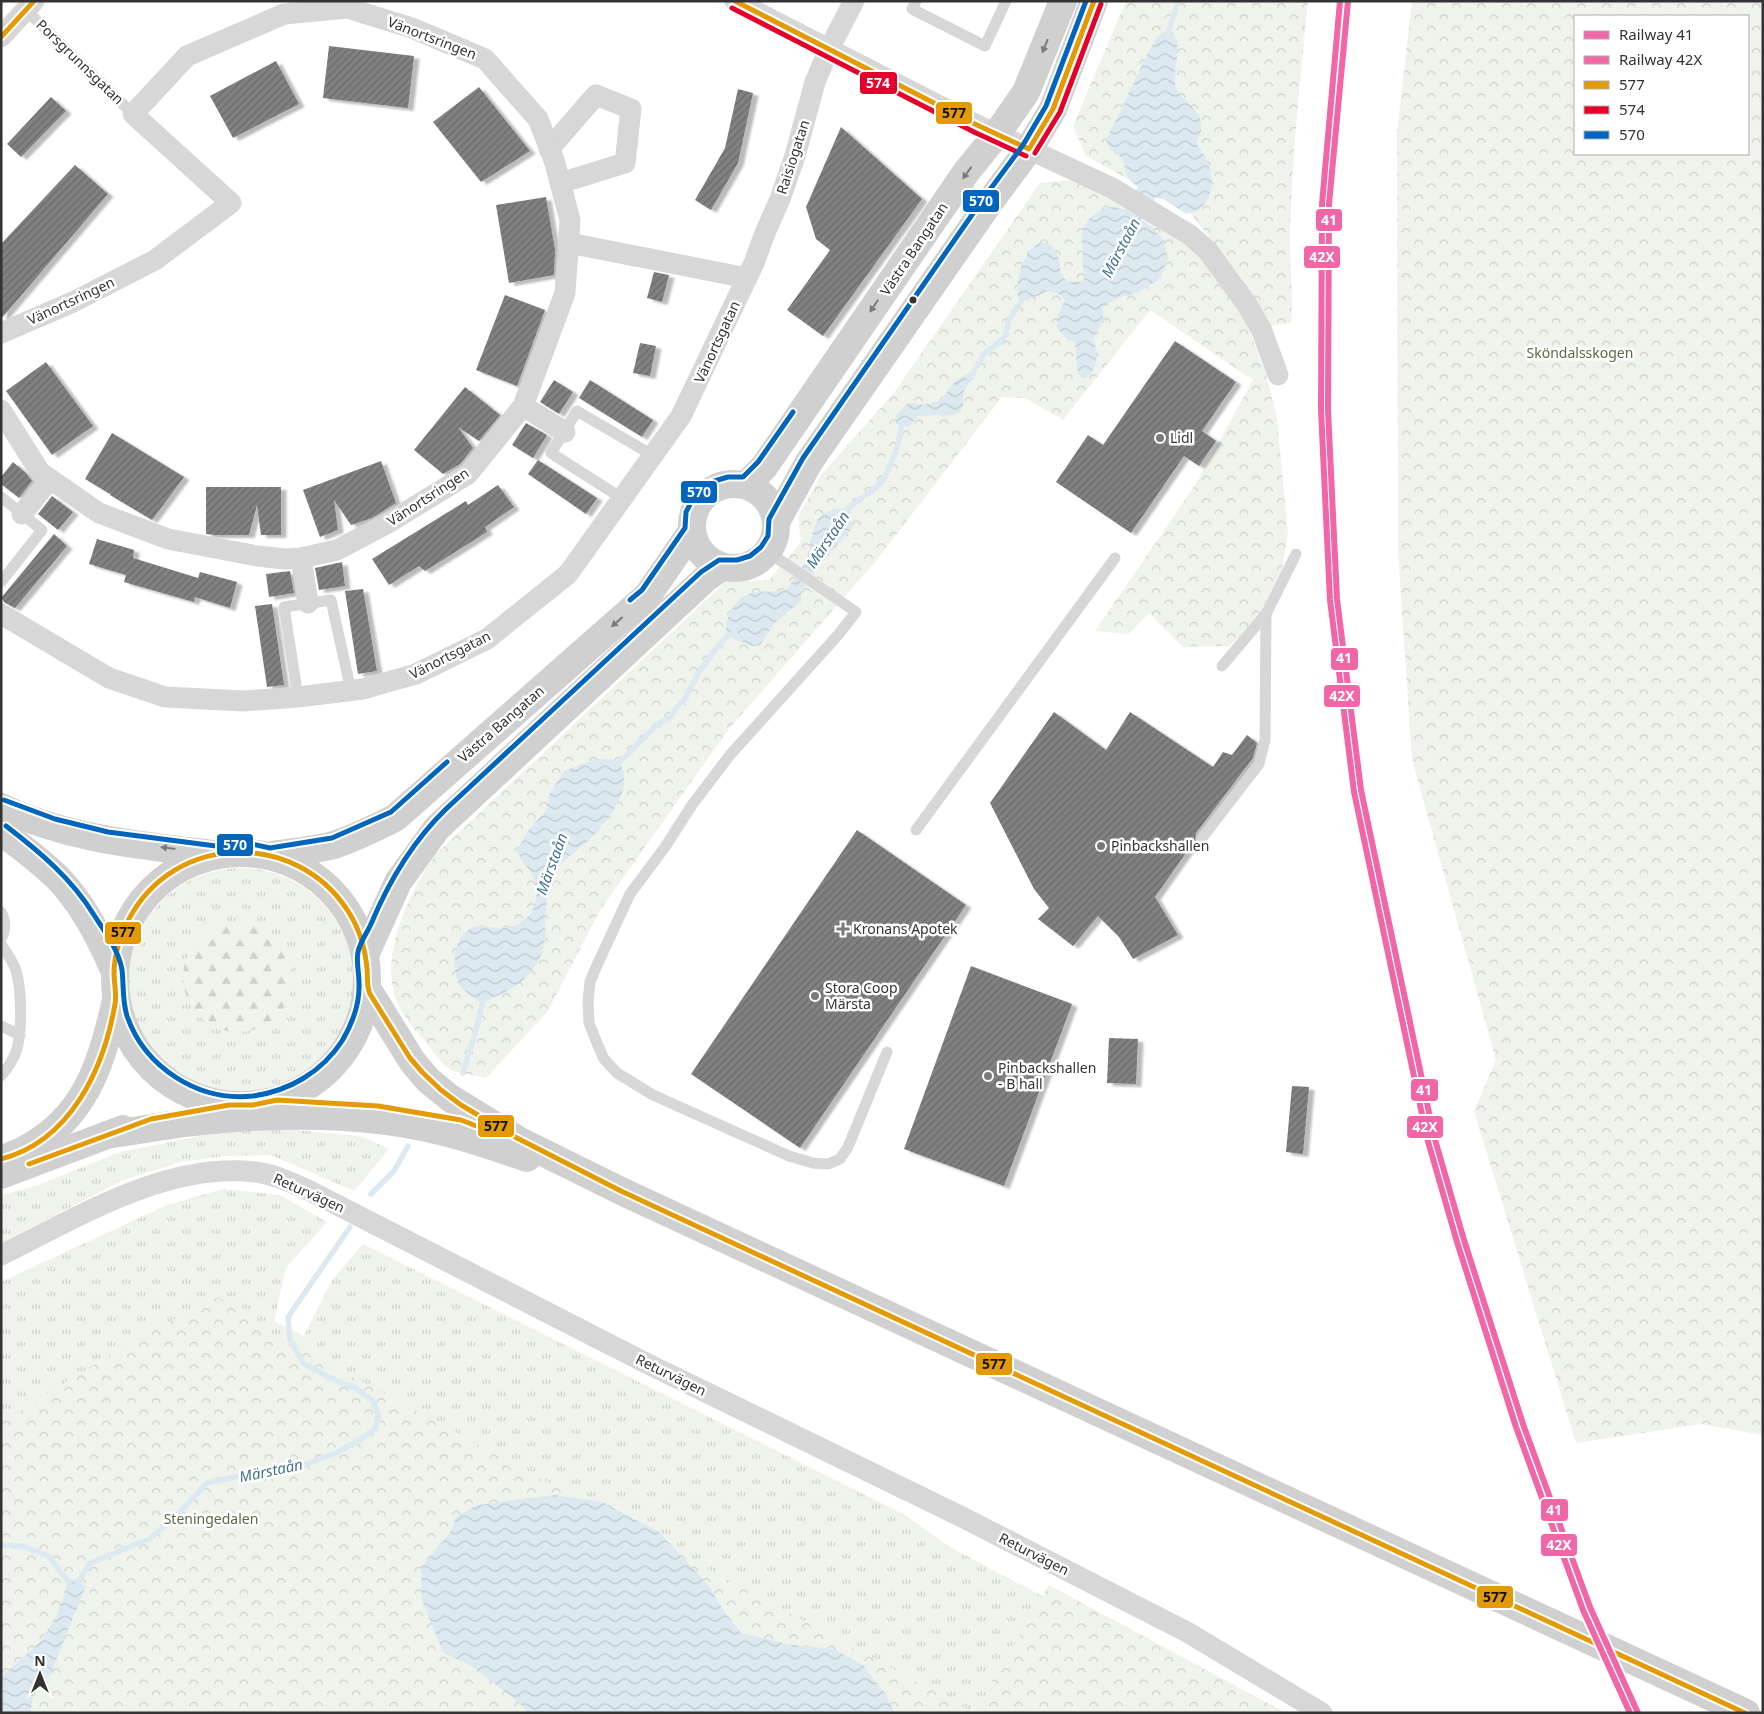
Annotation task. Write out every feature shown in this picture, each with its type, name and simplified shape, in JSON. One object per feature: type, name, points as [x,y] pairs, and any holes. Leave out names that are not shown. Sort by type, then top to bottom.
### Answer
[{"type":"street","points":[[735,1],[997,134],[1126,196],[1190,235],[1213,258],[1248,306],[1262,331],[1278,375]]},
{"type":"street","name":"Raisiogatan","points":[[751,270],[780,199],[800,138],[815,82],[829,49],[854,1]]},
{"type":"street","name":"Västra Bangatan","points":[[270,856],[334,845],[395,818],[648,595],[692,531],[693,514],[701,500],[713,489],[729,484],[746,485],[764,467],[967,171],[997,134],[1026,92],[1063,1]]},
{"type":"street","points":[[776,522],[809,462],[988,203],[1029,148],[1053,109],[1094,1]]},
{"type":"street","points":[[1,37],[30,6]]},
{"type":"street","name":"Vänortsringen","points":[[1,333],[73,302],[155,260],[231,203],[134,114],[187,56],[284,14],[347,8],[412,28],[485,59],[538,119],[549,148],[570,220],[565,292],[524,406],[468,474],[388,523],[337,550],[301,558],[285,559],[257,556],[168,539],[99,513],[40,472],[1,410]]},
{"type":"street","points":[[549,148],[596,95],[631,108],[625,164],[560,183]]},
{"type":"street","points":[[569,243],[751,270]]},
{"type":"street","name":"Vänortsgatan","points":[[1,614],[109,678],[165,697],[243,701],[298,697],[351,691],[416,674],[487,639],[568,574],[682,416],[751,270]]},
{"type":"street","points":[[524,406],[565,432]]},
{"type":"street","points":[[22,514],[50,479]]},
{"type":"street","points":[[692,531],[697,546],[707,559],[722,567],[738,568],[778,559],[775,538],[776,522],[771,506],[760,493],[746,485]]},
{"type":"street","points":[[301,558],[308,603]]},
{"type":"street","points":[[365,955],[398,882],[437,828],[706,578],[722,567]]},
{"type":"street","points":[[1,807],[49,826],[88,837],[216,854],[252,852],[298,866],[322,881],[342,902],[356,927],[365,955],[367,988],[364,1007],[350,1042],[326,1072],[312,1084],[295,1093],[277,1100],[229,1105],[151,1119],[1,1175]]},
{"type":"street","points":[[1,832],[32,855],[59,880],[83,910],[105,948],[114,970]]},
{"type":"street","points":[[216,854],[190,863],[166,876],[146,895],[130,917],[126,926],[119,943],[114,970],[116,1000],[122,1023],[132,1044],[146,1063],[164,1079],[184,1092],[206,1100],[229,1105]]},
{"type":"street","points":[[367,988],[412,1061],[428,1080],[450,1098],[518,1140],[621,1191],[1746,1713]]},
{"type":"street","points":[[1,1159],[24,1152],[50,1135],[68,1117],[84,1094],[96,1071],[106,1042],[116,1000]]},
{"type":"street","points":[[277,1100],[378,1106],[413,1111],[461,1120],[518,1140]]},
{"type":"street","points":[[107,1135],[193,1122],[270,1117],[344,1118],[387,1121],[462,1136],[621,1191]]},
{"type":"street","name":"Returvägen","points":[[1,1256],[125,1195],[189,1174],[230,1171],[256,1172],[280,1178],[306,1188],[637,1358],[955,1514],[1187,1632],[1322,1713]]},
{"type":"lane","points":[[916,1],[912,10],[985,46],[1006,1]]},
{"type":"lane","name":"Porsgrunnsgatan","points":[[30,6],[134,114]]},
{"type":"lane","points":[[623,499],[551,453],[577,411],[654,456]]},
{"type":"lane","points":[[1,498],[42,530],[1,582]]},
{"type":"lane","points":[[1222,666],[1266,614],[1296,554]]},
{"type":"lane","points":[[916,830],[1115,558]]},
{"type":"lane","points":[[778,559],[856,612],[730,755],[692,805],[665,847],[630,894],[590,982],[588,1001],[589,1023],[604,1059],[616,1073],[653,1095],[789,1156],[813,1163],[828,1164],[840,1158],[848,1147],[887,1052]]},
{"type":"lane","points":[[298,697],[284,607],[332,600],[351,691]]},
{"type":"lane","points":[[1202,838],[1259,764],[1265,740],[1266,614]]},
{"type":"lane","points":[[1,912],[5,920],[5,932],[1,939]]},
{"type":"lane","points":[[1,944],[15,967],[20,987],[20,1036],[16,1050],[1,1076]]},
{"type":"lane","points":[[1,1026],[20,1036]]},
{"type":"green space","points":[[1126,1],[1308,1],[1299,89],[1291,207],[1291,323],[1270,326],[1238,274],[1190,213],[1086,156],[1073,126]]},
{"type":"green space","name":"Sköndalsskogen","points":[[1412,1],[1763,1],[1763,1435],[1701,1424],[1576,1443],[1474,1111],[1496,1060],[1412,760],[1398,552],[1397,132]]},
{"type":"green space","points":[[1069,180],[1118,200],[1196,251],[1244,316],[1266,374],[1277,419],[1288,534],[1282,569],[1255,623],[1229,646],[1183,647],[1149,613],[1129,634],[1095,631],[1195,485],[1253,380],[1150,310],[1063,420],[1025,398],[1002,397],[876,561],[728,730],[599,912],[548,1011],[486,1078],[449,1069],[412,1026],[398,1006],[392,982],[391,963],[394,943],[400,924],[416,886],[436,854],[725,582],[769,580],[801,542],[798,517],[821,475],[893,394],[1040,183]]},
{"type":"green space","points":[[241,868],[263,870],[294,881],[320,901],[340,927],[351,958],[353,980],[351,1002],[340,1033],[320,1059],[294,1079],[263,1090],[241,1092],[219,1090],[188,1079],[162,1059],[142,1033],[131,1002],[129,980],[131,958],[142,927],[162,901],[188,881],[219,870]]},
{"type":"green space","points":[[238,922],[259,926],[277,938],[289,956],[293,977],[289,998],[277,1016],[259,1028],[238,1032],[217,1028],[199,1016],[187,998],[183,977],[187,956],[199,938],[217,926]]},
{"type":"green space","points":[[250,1126],[360,1136],[389,1149],[354,1191],[271,1155],[225,1156],[181,1162],[123,1180],[1,1243],[1,1195],[33,1187],[120,1152]]},
{"type":"green space","points":[[223,1189],[280,1195],[327,1222],[286,1268],[274,1321],[304,1336],[331,1282],[363,1244],[905,1515],[950,1547],[1262,1713],[894,1713],[1,1677],[1,1282],[167,1205]]},
{"type":"green space","name":"Steningedalen","points":[[219,1297],[259,1326],[974,1713],[1,1713],[1,1423],[136,1338]]},
{"type":"green space","points":[[1049,1585],[1286,1713],[974,1713]]},
{"type":"water","points":[[1165,31],[1170,31],[1175,36],[1178,50],[1175,83],[1178,92],[1200,119],[1200,136],[1196,143],[1208,161],[1213,184],[1208,199],[1198,211],[1186,214],[1163,199],[1155,198],[1141,220],[1149,225],[1165,241],[1168,258],[1161,276],[1157,281],[1136,293],[1117,298],[1103,308],[1103,320],[1093,339],[1096,350],[1095,365],[1086,378],[1081,378],[1077,369],[1074,341],[1068,340],[1057,328],[1057,317],[1065,300],[1059,294],[1048,291],[1020,301],[1018,283],[1020,272],[1029,252],[1035,245],[1043,243],[1050,245],[1056,251],[1062,274],[1068,282],[1083,282],[1085,274],[1082,232],[1085,224],[1094,214],[1104,209],[1112,207],[1124,210],[1138,187],[1127,175],[1123,159],[1108,147],[1106,140],[1148,53],[1157,37]]},
{"type":"water","points":[[970,372],[975,375],[965,389],[962,409],[955,415],[917,416],[909,427],[896,422],[895,416],[907,404],[924,405],[941,400],[956,380]]},
{"type":"water","points":[[838,509],[850,512],[852,528],[818,567],[801,593],[801,602],[777,620],[760,645],[751,645],[730,637],[726,630],[726,624],[730,612],[738,602],[750,593],[785,591],[798,575],[805,561],[818,520],[829,511]]},
{"type":"water","points":[[596,759],[615,760],[623,769],[624,784],[618,803],[600,829],[566,859],[556,872],[551,883],[547,901],[544,946],[534,967],[517,985],[483,1004],[461,987],[456,977],[455,960],[458,944],[462,936],[474,927],[498,928],[514,926],[529,916],[535,905],[536,882],[517,850],[530,828],[546,811],[549,794],[564,771]]},
{"type":"water","points":[[555,1495],[602,1502],[659,1532],[709,1586],[724,1611],[741,1633],[792,1645],[834,1649],[864,1666],[887,1697],[894,1713],[527,1713],[523,1706],[476,1669],[443,1652],[422,1601],[421,1567],[451,1531],[456,1517],[477,1505]]},
{"type":"water","points":[[80,1578],[85,1588],[51,1673],[33,1697],[30,1713],[1,1713],[1,1677],[41,1641],[58,1613],[68,1581]]},
{"type":"building","points":[[329,46],[414,56],[408,108],[323,98]]},
{"type":"building","points":[[276,61],[299,104],[233,138],[210,96]]},
{"type":"building","points":[[479,87],[530,151],[481,182],[433,122]]},
{"type":"building","points":[[738,89],[753,93],[738,163],[711,210],[695,200],[725,148]]},
{"type":"building","points":[[51,97],[66,111],[21,157],[7,144]]},
{"type":"building","points":[[841,127],[922,199],[823,336],[787,310],[830,250],[816,239],[806,207]]},
{"type":"building","points":[[75,165],[108,194],[1,319],[1,244]]},
{"type":"building","points":[[546,197],[555,250],[554,275],[509,283],[496,205]]},
{"type":"building","points":[[654,272],[669,275],[662,302],[647,298]]},
{"type":"building","points":[[505,295],[545,310],[517,386],[476,370]]},
{"type":"building","name":"Lidl","points":[[1175,341],[1236,382],[1202,431],[1216,441],[1199,466],[1184,456],[1131,533],[1056,482],[1088,435],[1103,445]]},
{"type":"building","points":[[640,343],[656,346],[650,376],[633,373]]},
{"type":"building","points":[[46,362],[93,426],[52,455],[6,391]]},
{"type":"building","points":[[554,380],[573,392],[559,414],[540,402]]},
{"type":"building","points":[[590,380],[653,420],[642,437],[579,398]]},
{"type":"building","points":[[465,387],[500,415],[479,441],[458,427],[473,448],[460,464],[443,474],[414,450]]},
{"type":"building","points":[[526,423],[547,435],[533,458],[512,445]]},
{"type":"building","points":[[112,433],[184,477],[152,520],[110,495],[111,493],[85,479]]},
{"type":"building","points":[[538,460],[597,498],[586,514],[528,474]]},
{"type":"building","points":[[381,461],[396,503],[372,518],[351,525],[334,500],[338,530],[320,537],[303,490]]},
{"type":"building","points":[[13,462],[32,481],[19,498],[1,484],[1,477]]},
{"type":"building","points":[[498,485],[514,507],[485,527],[487,532],[425,571],[419,566],[389,585],[372,559],[466,501],[468,505]]},
{"type":"building","points":[[206,487],[281,487],[281,535],[261,535],[257,505],[249,535],[206,534]]},
{"type":"building","points":[[52,496],[73,512],[58,530],[38,514]]},
{"type":"building","points":[[54,534],[67,546],[15,608],[5,603],[1,598]]},
{"type":"building","points":[[97,539],[134,550],[133,558],[198,578],[200,572],[237,582],[230,608],[195,597],[194,602],[124,582],[126,575],[89,564]]},
{"type":"building","points":[[342,562],[345,586],[319,590],[315,568]]},
{"type":"building","points":[[290,571],[294,593],[269,597],[266,574]]},
{"type":"building","points":[[363,589],[377,671],[358,674],[345,591]]},
{"type":"building","points":[[272,604],[284,685],[267,687],[255,606]]},
{"type":"building","name":"Pinbackshallen","points":[[1054,712],[1106,750],[1130,712],[1213,767],[1223,752],[1232,755],[1247,735],[1257,743],[1253,758],[1196,833],[1195,840],[1155,897],[1178,935],[1133,959],[1119,937],[1098,916],[1073,946],[1038,919],[1049,908],[1034,889],[990,803]]},
{"type":"building","points":[[857,830],[966,905],[800,1148],[691,1074]]},
{"type":"building","name":"Pinbackshallen - B hall","points":[[971,966],[1072,1004],[1004,1186],[904,1149]]},
{"type":"building","points":[[1109,1038],[1138,1039],[1136,1084],[1107,1083]]},
{"type":"building","points":[[1292,1086],[1309,1087],[1303,1154],[1286,1152]]},
{"type":"waterway","name":"Märstaån","points":[[1167,37],[1178,1]]},
{"type":"waterway","name":"Märstaån","points":[[969,378],[983,355],[1001,341],[1006,334],[1008,321],[1024,297]]},
{"type":"waterway","name":"Märstaån","points":[[844,515],[848,509],[876,487],[886,475],[893,460],[901,425],[905,420]]},
{"type":"waterway","name":"Märstaån","points":[[615,767],[658,724],[670,717],[685,699],[699,672],[716,649],[728,635],[735,633]]},
{"type":"waterway","name":"Märstaån","points":[[463,1073],[484,997]]},
{"type":"waterway","name":"Märstaån","points":[[371,1194],[394,1171],[408,1146]]},
{"type":"waterway","name":"Märstaån","points":[[78,1583],[90,1563],[149,1539],[176,1516],[207,1483],[243,1475],[293,1469],[336,1453],[363,1438],[376,1428],[378,1415],[373,1401],[355,1388],[332,1379],[303,1363],[290,1340],[288,1317],[350,1227]]},
{"type":"waterway","points":[[1,1545],[21,1546],[48,1556],[71,1587]]},
{"type":"rail line","name":"42X","points":[[1340,1],[1322,204],[1321,410],[1330,600],[1354,792],[1427,1138],[1457,1242],[1516,1427],[1583,1610],[1630,1713]]},
{"type":"rail line","name":"41","points":[[1348,1],[1329,204],[1328,410],[1337,599],[1361,790],[1434,1136],[1464,1240],[1523,1424],[1590,1607],[1638,1713]]},
{"type":"transit line","name":"577","points":[[1,37],[34,1]]},
{"type":"transit line","name":"577","points":[[735,1],[977,125],[1029,149],[1053,109],[1094,1]]},
{"type":"transit line","name":"570","points":[[6,826],[43,856],[65,878],[103,928],[115,949],[122,970],[124,1004],[127,1016],[135,1035],[161,1066],[177,1078],[194,1087],[213,1093],[233,1096],[253,1096],[279,1090],[292,1085],[315,1071],[334,1052],[349,1028],[355,1013],[359,991],[357,960],[360,945],[394,877],[422,835],[446,809],[701,572],[719,560],[737,560],[750,556],[761,547],[768,536],[769,519],[803,458],[983,199],[1023,145],[1046,106],[1086,1]]},
{"type":"transit line","name":"574","points":[[1035,153],[1060,112],[1101,4]]},
{"type":"transit line","name":"574","points":[[732,8],[974,132],[1026,156]]},
{"type":"transit line","name":"570","points":[[630,600],[642,590],[685,528],[686,512],[695,495],[711,482],[728,477],[743,477],[758,462],[793,412]]},
{"type":"transit line","name":"570","points":[[4,800],[55,819],[108,832],[216,846],[252,844],[270,848],[332,838],[391,812],[447,762]]},
{"type":"transit line","name":"577","points":[[1,1159],[26,1150],[47,1136],[65,1119],[80,1099],[93,1076],[110,1028],[115,1004],[114,966],[119,945],[129,919],[149,891],[175,870],[204,857],[236,852],[268,855],[298,866],[326,885],[348,911],[358,931],[365,953],[370,994],[410,1058],[422,1072],[461,1105],[517,1138],[621,1191],[1745,1713]]},
{"type":"transit line","name":"577","points":[[29,1164],[151,1119],[229,1105],[253,1105],[277,1100],[378,1106],[461,1120],[479,1127]]},
{"type":"place","name":"Lidl","points":[[1160,438]]},
{"type":"place","name":"Pinbackshallen","points":[[1101,846]]},
{"type":"place","name":"Kronans Apotek","points":[[843,929]]},
{"type":"place","name":"Stora Coop Märsta","points":[[815,996]]},
{"type":"place","name":"Pinbackshallen - B hall","points":[[988,1076]]}]
